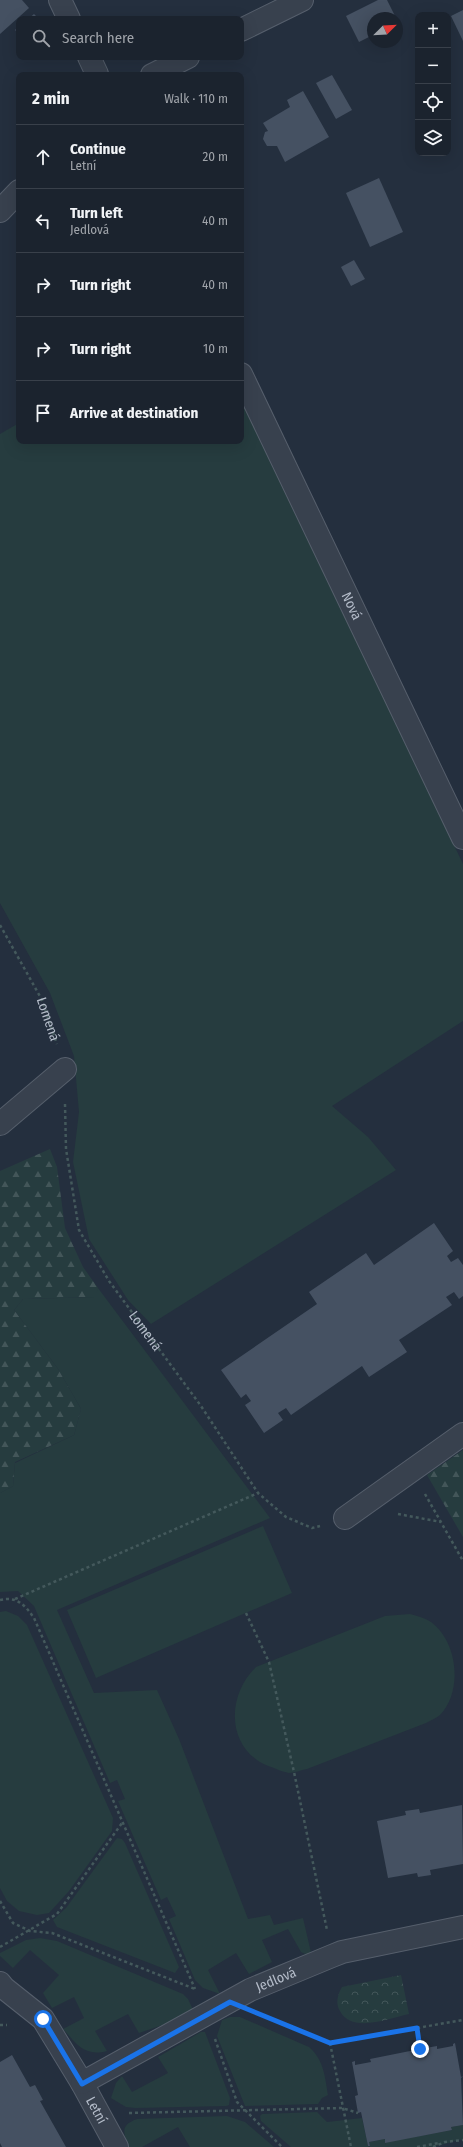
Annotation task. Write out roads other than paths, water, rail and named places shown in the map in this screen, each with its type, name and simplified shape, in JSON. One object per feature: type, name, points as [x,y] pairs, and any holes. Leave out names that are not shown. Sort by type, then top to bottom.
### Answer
[{"type":"street","points":[[60,0],[68,16]]},
{"type":"street","points":[[244,29],[302,0]]},
{"type":"street","points":[[158,72],[182,60]]},
{"type":"street","points":[[0,211],[16,194]]},
{"type":"street","name":"Nová","points":[[244,380],[463,838]]},
{"type":"street","points":[[0,1124],[65,1069]]},
{"type":"street","points":[[354,1512],[463,1434]]},
{"type":"street","name":"Jedlová","points":[[82,2084],[250,1990],[332,1956],[342,1952],[463,1927]]},
{"type":"street","name":"Letní","points":[[1,1987],[43,2019],[82,2084],[117,2147]]}]
